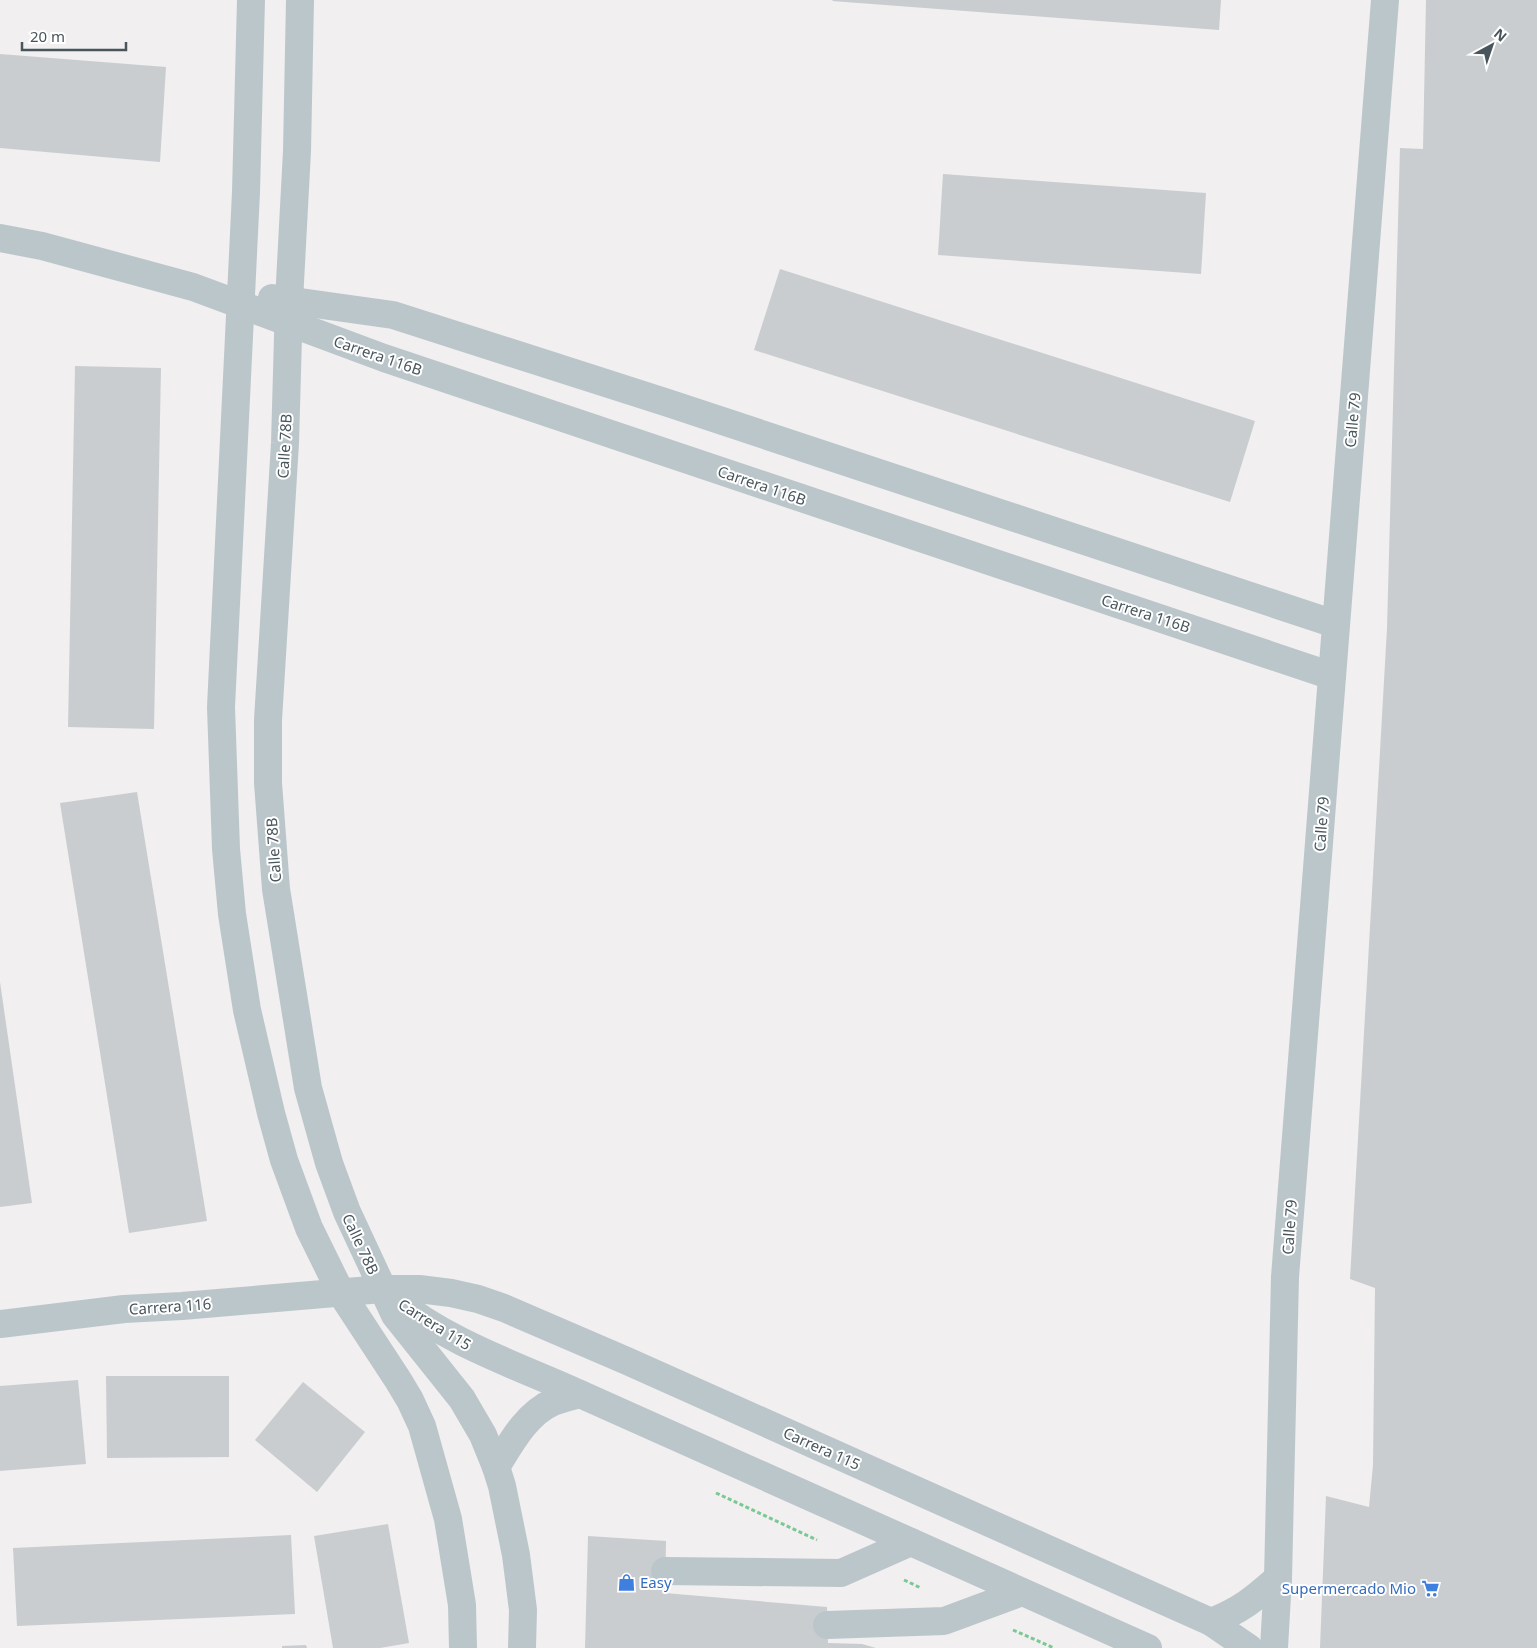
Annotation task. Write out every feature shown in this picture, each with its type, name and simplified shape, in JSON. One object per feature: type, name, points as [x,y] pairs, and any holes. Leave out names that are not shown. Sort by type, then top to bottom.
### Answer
[{"type":"street","points":[[251,0],[249,108],[221,707],[226,849],[232,914],[247,1010],[284,1160],[309,1228],[341,1293],[398,1380],[422,1426],[448,1518],[462,1605],[463,1648]]},
{"type":"street","name":"Calle 78B","points":[[300,0],[297,151],[284,453],[268,720],[268,783],[276,889],[308,1088],[329,1163],[347,1212],[395,1315],[462,1399],[483,1435],[496,1467],[502,1486],[516,1555],[523,1610],[522,1648]]},
{"type":"street","name":"Calle 79","points":[[1274,1648],[1278,1578],[1285,1277],[1385,0]]},
{"type":"street","name":"Carrera 116B","points":[[0,238],[42,246],[289,312],[384,358],[1332,676]]},
{"type":"street","name":"Carrera 116B","points":[[289,312],[393,315],[677,406],[1335,624]]},
{"type":"street","name":"Carrera 115","points":[[341,1293],[419,1289],[451,1292],[504,1308],[1211,1622],[1249,1648]]},
{"type":"street","name":"Carrera 115","points":[[382,1290],[443,1333],[479,1351],[504,1360],[1148,1648]]},
{"type":"street","name":"Carrera 116","points":[[0,1324],[124,1309],[341,1293]]},
{"type":"street","points":[[496,1467],[521,1428],[538,1411],[553,1402],[580,1394]]},
{"type":"street","points":[[665,1571],[841,1573],[911,1542]]},
{"type":"street","points":[[1211,1622],[1234,1613],[1247,1605],[1278,1578]]},
{"type":"street","points":[[827,1626],[944,1621],[1022,1592]]},
{"type":"building","points":[[833,0],[1221,0],[1219,30]]},
{"type":"building","points":[[1426,0],[1537,0],[1537,1648],[1320,1648],[1326,1496],[1369,1507],[1373,1465],[1375,1288],[1350,1279],[1387,628],[1400,148],[1423,149]]},
{"type":"building","points":[[0,54],[166,67],[160,162],[0,148]]},
{"type":"building","points":[[943,174],[1206,193],[1201,274],[938,255]]},
{"type":"building","points":[[780,269],[1255,421],[1230,502],[754,350]]},
{"type":"building","points":[[75,366],[161,368],[154,729],[68,727]]},
{"type":"building","points":[[137,792],[207,1221],[129,1233],[60,803]]},
{"type":"building","points":[[0,982],[32,1203],[0,1207]]},
{"type":"building","points":[[106,1376],[229,1376],[229,1457],[107,1458]]},
{"type":"building","points":[[78,1380],[86,1464],[0,1471],[0,1386]]},
{"type":"building","points":[[303,1382],[365,1432],[317,1492],[255,1440]]},
{"type":"building","points":[[388,1524],[409,1643],[380,1648],[333,1648],[314,1536]]},
{"type":"building","points":[[291,1535],[295,1614],[17,1626],[13,1548]]},
{"type":"building","name":"Easy","points":[[588,1536],[666,1541],[665,1593],[827,1607],[828,1643],[862,1644],[876,1648],[585,1648]]},
{"type":"building","points":[[306,1645],[307,1648],[282,1648],[282,1646]]},
{"type":"place","name":"Easy","points":[[626,1582]]},
{"type":"place","name":"Supermercado Mio","points":[[1430,1588]]}]
